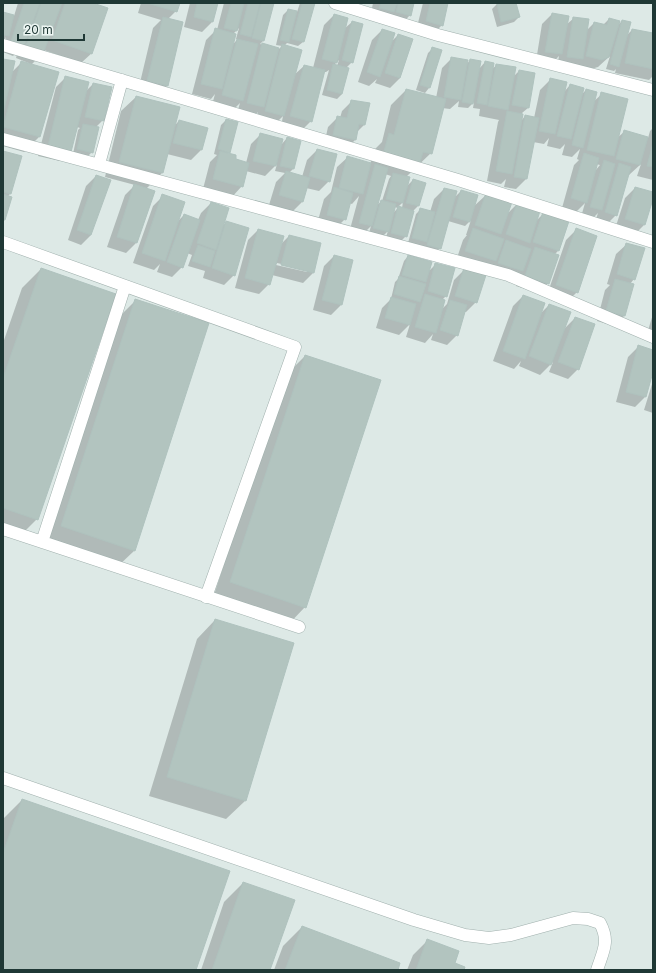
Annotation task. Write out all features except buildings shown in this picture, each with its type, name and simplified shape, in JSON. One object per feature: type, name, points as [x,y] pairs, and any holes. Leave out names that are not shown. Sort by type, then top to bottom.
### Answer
[{"type":"street","points":[[335,3],[438,36],[653,90]]},
{"type":"street","points":[[3,45],[458,180],[653,242]]},
{"type":"street","points":[[99,164],[122,80]]},
{"type":"street","points":[[3,139],[508,275],[653,337]]},
{"type":"street","points":[[3,242],[296,347],[206,597]]},
{"type":"street","points":[[42,542],[125,286]]},
{"type":"street","points":[[3,530],[299,627]]},
{"type":"street","points":[[3,778],[414,920],[465,936],[489,938],[511,935],[573,918],[588,919],[600,923],[605,933],[605,944],[596,970]]}]
